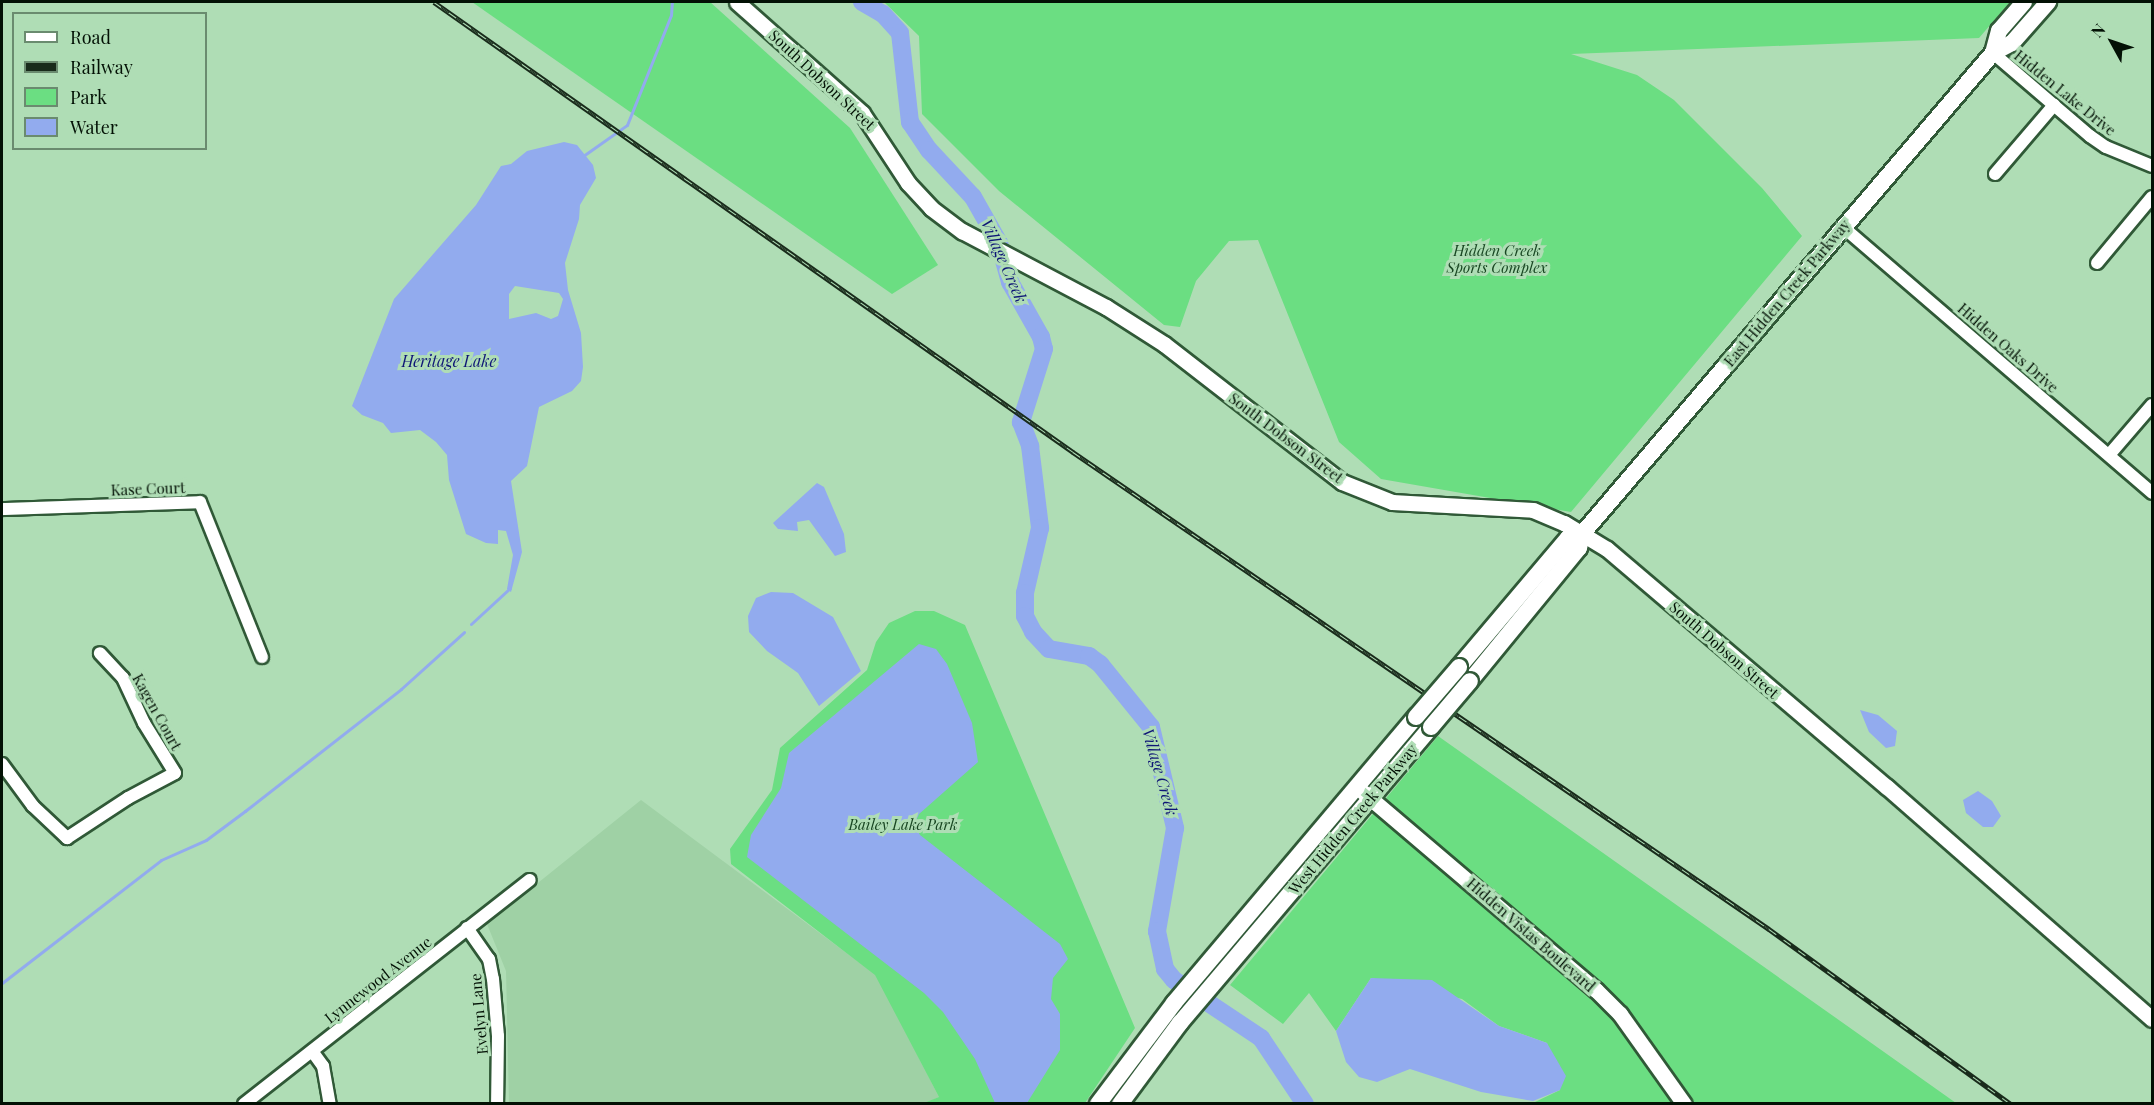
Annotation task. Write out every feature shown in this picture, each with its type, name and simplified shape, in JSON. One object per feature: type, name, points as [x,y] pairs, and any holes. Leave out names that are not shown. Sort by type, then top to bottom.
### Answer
[{"type":"main road","name":"East Hidden Creek Parkway","points":[[1993,53],[1999,31],[2024,2]]},
{"type":"main road","name":"East Hidden Creek Parkway","points":[[1582,534],[1993,53],[2012,43],[2048,2]]},
{"type":"main road","name":"West Hidden Creek Parkway","points":[[1098,1104],[1151,1030],[1357,787],[1424,722],[1470,681],[1579,548],[1582,534],[1568,538],[1459,667],[1424,722],[1371,799],[1159,1049],[1120,1104]]},
{"type":"street","name":"South Dobson Street","points":[[737,2],[862,113],[908,183],[932,208],[979,240],[1164,344],[1342,482],[1392,502],[1533,510],[1582,534],[1632,568],[2152,1019]]},
{"type":"street","name":"Hidden Lake Drive","points":[[1993,53],[2106,147],[2152,166]]},
{"type":"street","points":[[1995,174],[2054,105]]},
{"type":"street","points":[[2097,262],[2152,197]]},
{"type":"street","name":"Hidden Oaks Drive","points":[[1843,227],[2152,493]]},
{"type":"street","points":[[2109,455],[2152,405]]},
{"type":"street","name":"Kase Court","points":[[2,509],[200,502],[262,657]]},
{"type":"street","name":"Kagen Court","points":[[2,764],[33,806],[67,838],[128,798],[175,773],[144,723],[123,678],[100,653]]},
{"type":"street","name":"Hidden Vistas Boulevard","points":[[1357,787],[1596,990],[1620,1014],[1684,1104]]},
{"type":"street","name":"Lynnewood Avenue","points":[[244,1104],[530,880]]},
{"type":"street","name":"Evelyn Lane","points":[[467,928],[489,959],[493,982],[497,1104]]},
{"type":"street","points":[[312,1051],[323,1066],[330,1104]]},
{"type":"shaded area","points":[[641,800],[876,975],[939,1097],[924,1104],[509,1103],[506,971],[487,924]]},
{"type":"green space","points":[[472,2],[710,2],[850,128],[938,265],[892,294]]},
{"type":"green space","name":"Hidden Creek Sports Complex","points":[[884,2],[2010,2],[1979,38],[1571,54],[1637,75],[1674,100],[1762,188],[1802,236],[1571,512],[1381,479],[1339,442],[1258,240],[1229,241],[1196,281],[1180,327],[1164,325],[999,191],[922,114],[919,36]]},
{"type":"green space","name":"Bailey Lake Park","points":[[915,611],[934,611],[965,625],[1135,1028],[1085,1103],[924,1103],[939,1097],[875,975],[731,864],[730,849],[772,790],[780,748],[867,670],[876,642],[889,623]]},
{"type":"green space","points":[[1438,736],[1956,1103],[1533,1103],[1560,1090],[1547,1043],[1499,1026],[1462,999],[1371,978],[1336,1031],[1309,993],[1283,1024],[1230,985]]},
{"type":"water","name":"Heritage Lake","points":[[564,142],[577,145],[593,165],[596,178],[580,205],[579,219],[565,263],[568,290],[581,333],[583,367],[581,381],[572,391],[539,407],[527,466],[511,481],[522,552],[511,592],[507,589],[513,555],[506,531],[498,530],[498,544],[486,543],[466,534],[449,480],[447,455],[436,442],[420,430],[391,433],[383,423],[362,415],[352,406],[394,299],[476,205],[501,166],[511,164],[527,151]],"holes":[[[515,286],[559,293],[563,299],[558,316],[551,319],[536,313],[509,319],[509,294]]]},
{"type":"water","points":[[817,483],[824,487],[844,534],[846,552],[835,556],[809,520],[797,522],[798,531],[778,529],[773,523]]},
{"type":"water","points":[[771,592],[793,593],[833,617],[861,671],[819,706],[798,673],[767,651],[749,632],[748,616],[756,598]]},
{"type":"water","points":[[919,644],[936,649],[947,664],[972,723],[978,762],[919,814],[914,825],[920,835],[1060,944],[1068,959],[1053,978],[1051,999],[1060,1014],[1060,1050],[1027,1103],[995,1103],[975,1059],[943,1012],[924,993],[747,857],[751,835],[781,788],[789,753]]},
{"type":"water","points":[[1860,710],[1878,715],[1897,731],[1895,746],[1886,748],[1869,732]]},
{"type":"water","points":[[1978,791],[1992,801],[2001,816],[1993,827],[1983,827],[1966,813],[1963,800]]},
{"type":"water","points":[[1371,978],[1432,980],[1499,1026],[1547,1043],[1566,1076],[1560,1090],[1533,1101],[1481,1092],[1410,1069],[1377,1082],[1359,1077],[1346,1062],[1336,1031]]},
{"type":"waterway","points":[[583,156],[627,125],[671,15],[672,2]]},
{"type":"waterway","name":"Village Creek","points":[[862,2],[883,14],[900,33],[910,122],[929,150],[973,197],[999,243],[1010,282],[1041,337],[1044,349],[1021,422],[1030,446],[1040,528],[1025,593],[1025,616],[1033,632],[1049,649],[1089,656],[1100,664],[1151,727],[1175,828],[1157,931],[1165,969],[1174,980],[1261,1038],[1305,1104]]},
{"type":"waterway","points":[[471,624],[510,588]]},
{"type":"waterway","points":[[2,983],[161,860],[206,840],[245,811],[401,689],[464,632]]},
{"type":"railway","points":[[434,2],[1073,452],[1769,929],[2011,1104]]}]
